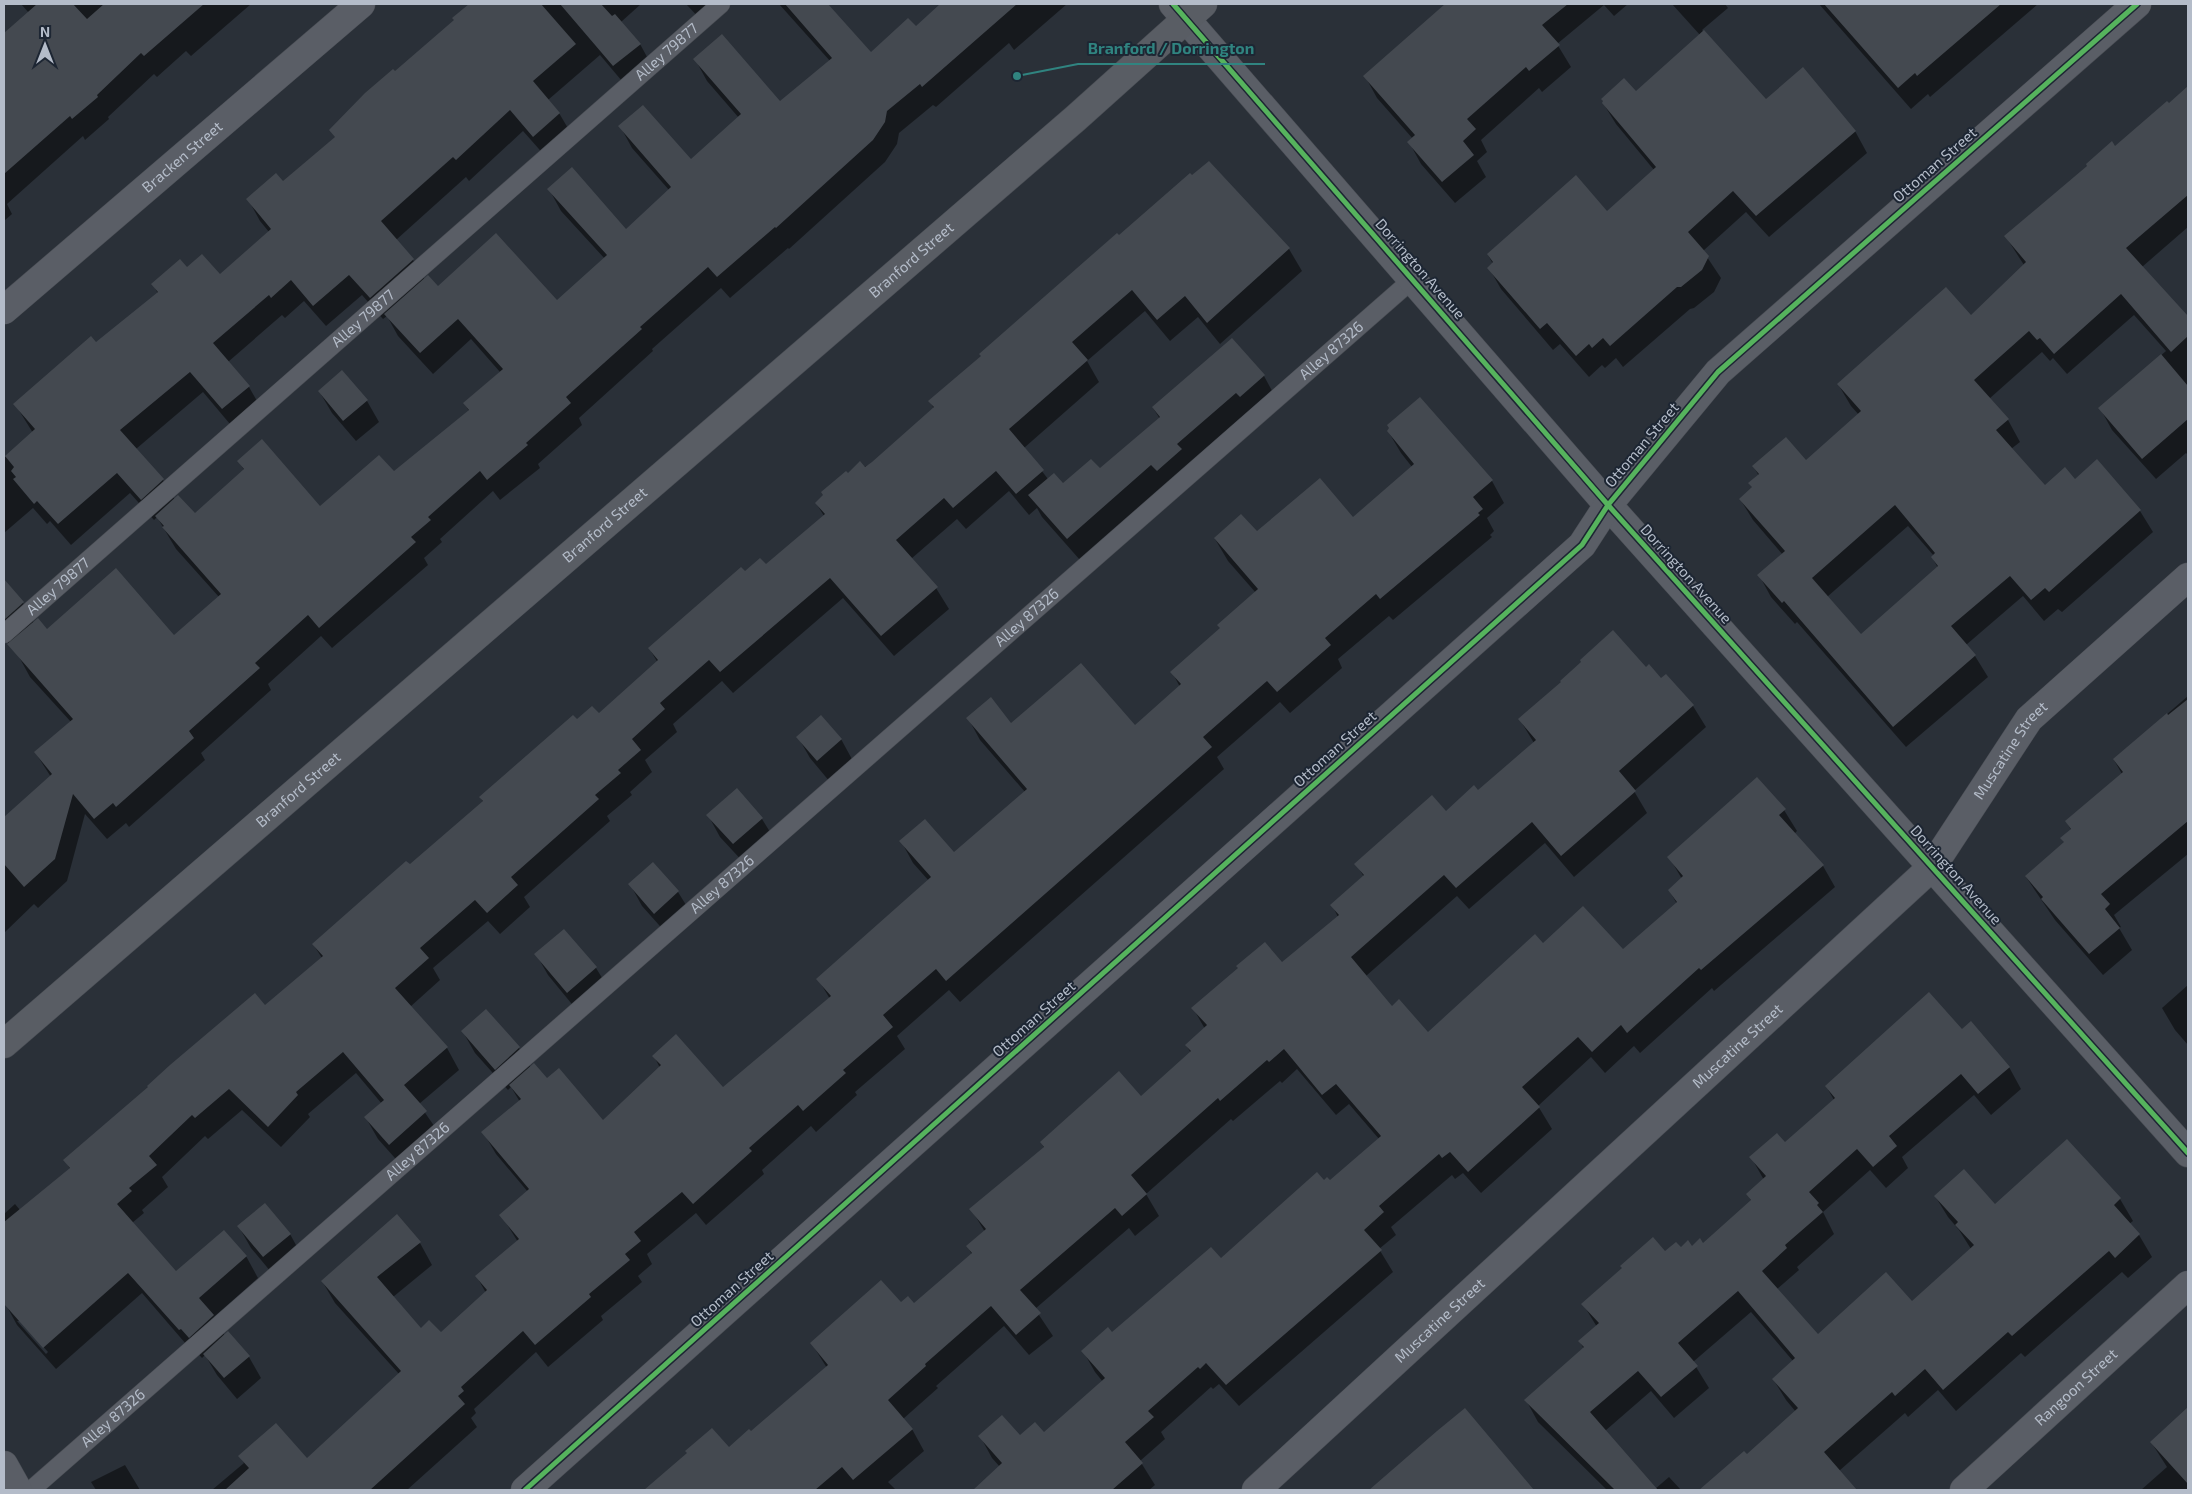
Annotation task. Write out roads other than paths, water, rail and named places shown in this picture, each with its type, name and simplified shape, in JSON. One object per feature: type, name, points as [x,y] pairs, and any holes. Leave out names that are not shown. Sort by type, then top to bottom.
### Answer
[{"type":"main road","name":"Branford Street","points":[[4,1044],[1061,131],[1188,9]]},
{"type":"street","name":"Bracken Street","points":[[4,310],[361,4]]},
{"type":"street","name":"Ottoman Street","points":[[525,1490],[1582,545],[1608,505],[1718,372],[2138,4]]},
{"type":"street","name":"Dorrington Avenue","points":[[1188,9],[1412,279],[1608,505],[2188,1153]]},
{"type":"street","name":"Muscatine Street","points":[[1256,1490],[1932,867],[2029,719],[2188,577]]},
{"type":"street","name":"Rangoon Street","points":[[1964,1490],[2188,1285]]},
{"type":"street","points":[[4,1465],[18,1490]]},
{"type":"lane","name":"Alley 79877","points":[[4,634],[721,4]]},
{"type":"lane","name":"Alley 87326","points":[[31,1490],[1412,279]]},
{"type":"place","name":"Branford / Dorrington","points":[[1017,76]]}]
